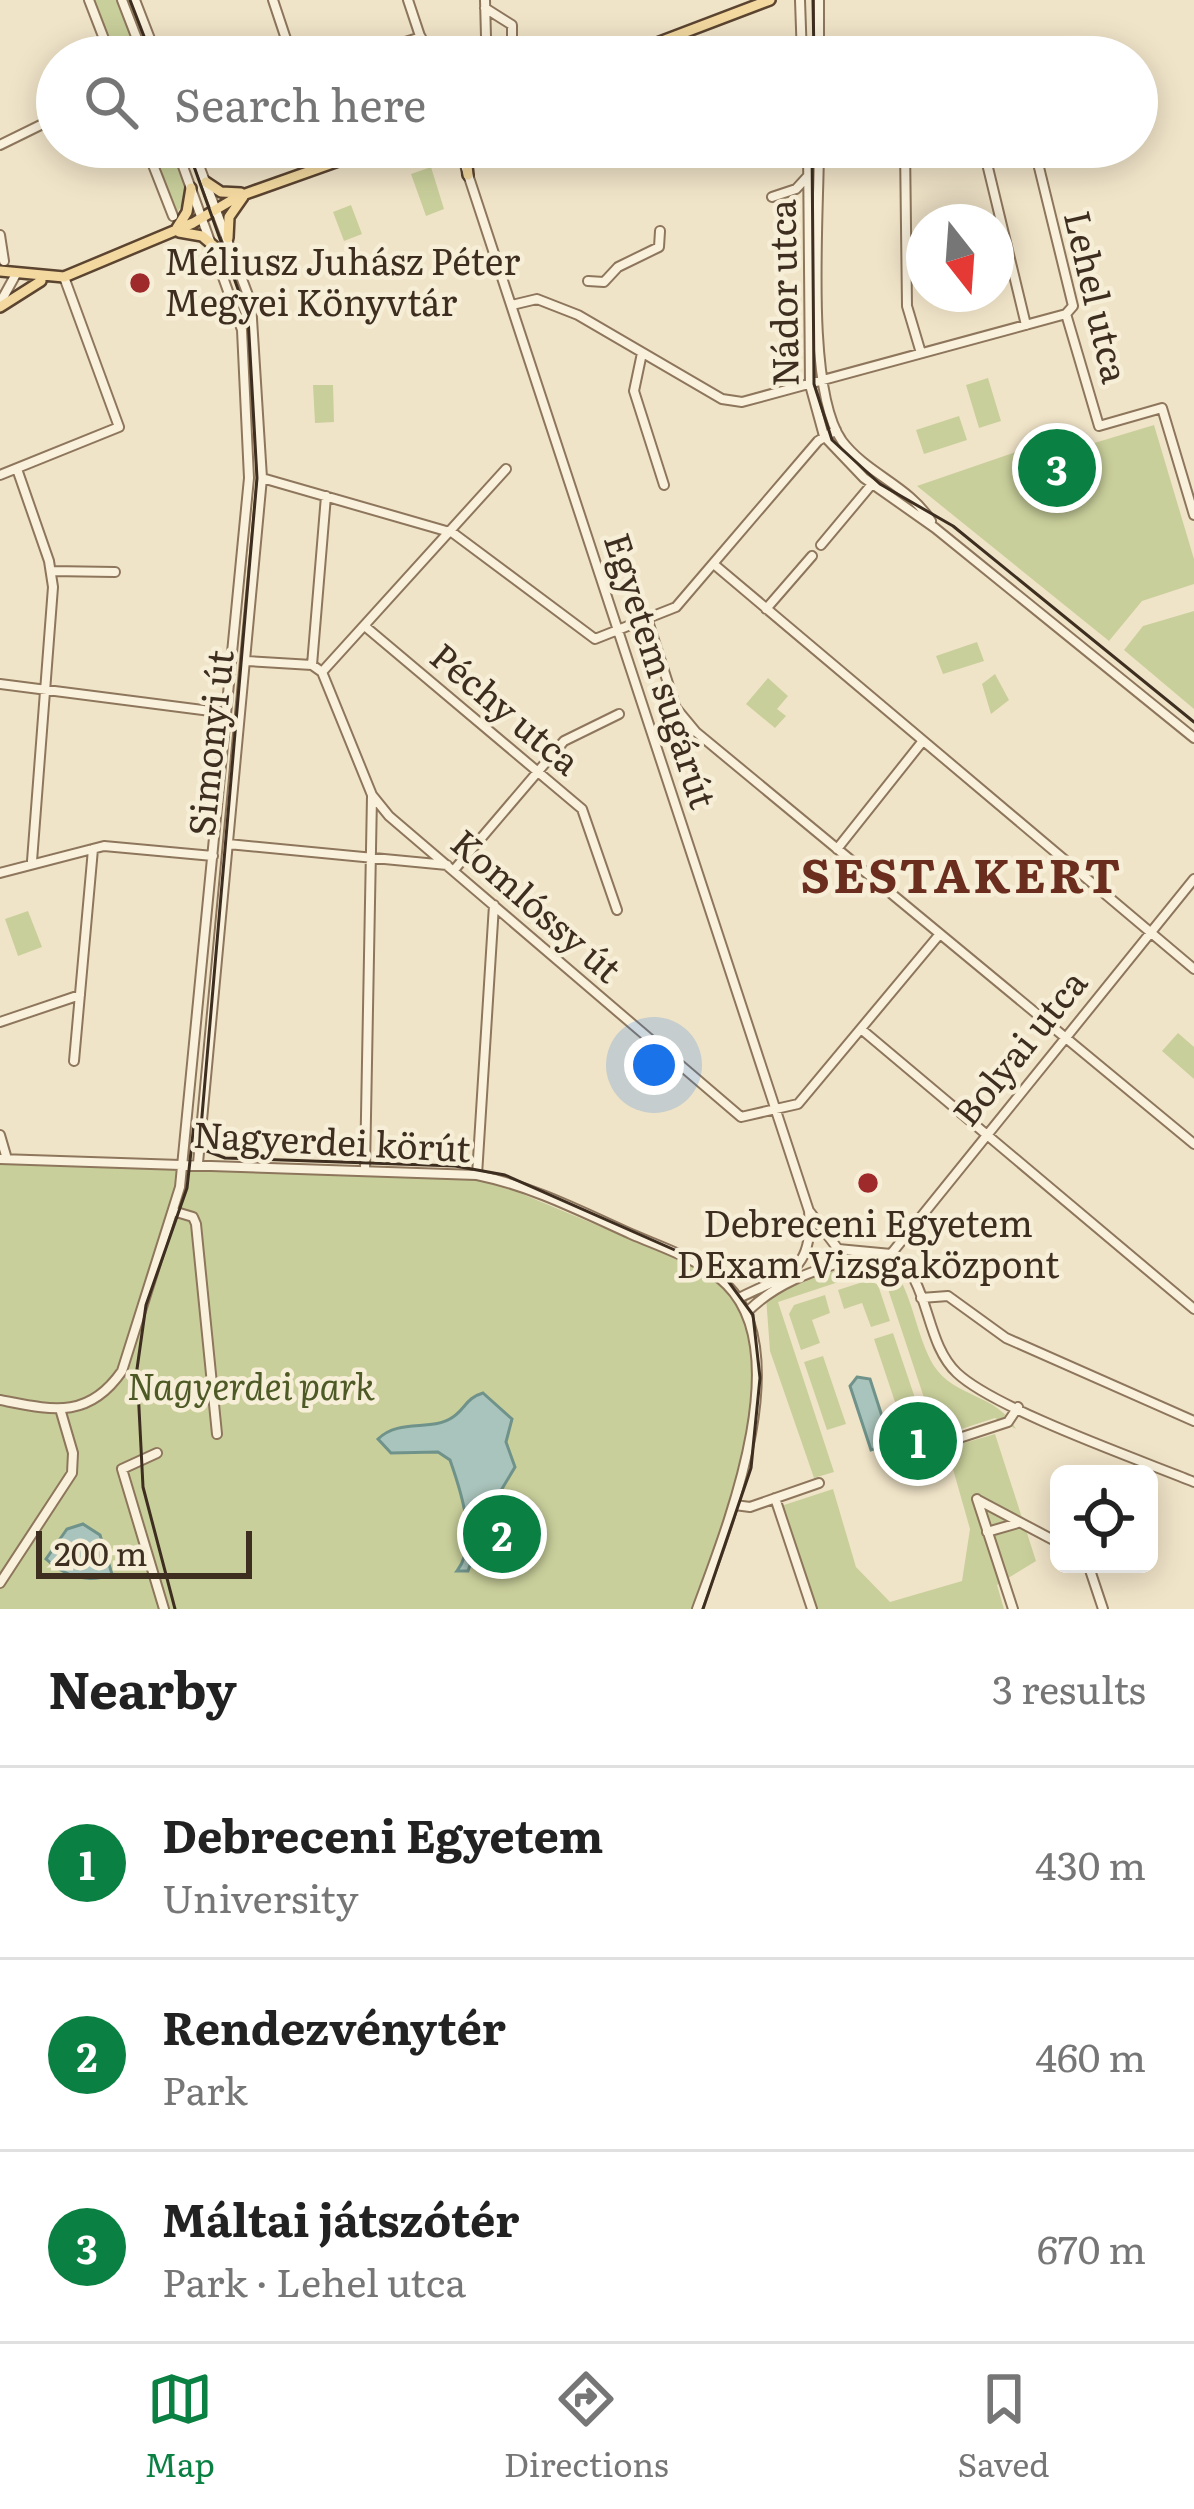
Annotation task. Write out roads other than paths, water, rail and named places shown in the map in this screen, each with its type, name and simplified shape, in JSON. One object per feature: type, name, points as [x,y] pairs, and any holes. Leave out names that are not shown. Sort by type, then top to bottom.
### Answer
[{"type":"main road","points":[[675,36],[770,0]]},
{"type":"main road","points":[[2,266],[44,279],[64,277],[173,232],[215,208],[320,168]]},
{"type":"main road","points":[[466,168],[468,175]]},
{"type":"main road","points":[[206,182],[221,192],[253,192]]},
{"type":"main road","points":[[173,232],[187,212],[191,188]]},
{"type":"main road","points":[[228,238],[235,206],[253,192]]},
{"type":"main road","points":[[173,232],[200,236],[215,247]]},
{"type":"main road","points":[[0,305],[44,279]]},
{"type":"street","points":[[89,0],[103,36]]},
{"type":"street","points":[[122,0],[136,36]]},
{"type":"street","points":[[135,0],[149,36]]},
{"type":"street","points":[[273,0],[282,36]]},
{"type":"street","points":[[408,0],[421,36]]},
{"type":"street","points":[[800,0],[801,36]]},
{"type":"street","points":[[819,0],[819,36]]},
{"type":"street","points":[[485,4],[488,36]]},
{"type":"street","points":[[485,4],[512,25],[512,36]]},
{"type":"street","points":[[0,145],[36,127]]},
{"type":"street","points":[[154,168],[173,216]]},
{"type":"street","name":"Simonyi út","points":[[183,1162],[249,478],[245,354],[237,308],[184,168]]},
{"type":"street","name":"Simonyi út","points":[[198,1162],[262,478],[256,328],[200,168]]},
{"type":"street","name":"Nádor utca","points":[[808,168],[814,198],[821,382],[836,430]]},
{"type":"street","name":"Nádor utca","points":[[817,168],[810,386],[824,436]]},
{"type":"street","points":[[905,168],[907,306],[921,352]]},
{"type":"street","points":[[988,168],[1026,325]]},
{"type":"street","name":"Lehel utca","points":[[1039,168],[1073,306],[1066,314],[1099,426],[1162,408],[1194,514]]},
{"type":"street","name":"Egyetem sugárút","points":[[468,175],[809,1211],[827,1241]]},
{"type":"street","points":[[772,196],[796,189],[808,176]]},
{"type":"street","points":[[588,281],[604,282],[618,267],[659,247],[660,231]]},
{"type":"street","points":[[0,235],[2,266]]},
{"type":"street","points":[[0,305],[16,274]]},
{"type":"street","points":[[0,476],[119,427],[64,277]]},
{"type":"street","points":[[512,305],[538,299],[578,315],[731,401],[810,386],[1066,314]]},
{"type":"street","points":[[641,353],[634,391],[664,485]]},
{"type":"street","points":[[262,478],[453,533],[587,638],[648,621],[676,607],[824,436],[836,430],[851,451],[920,504],[935,528]]},
{"type":"street","points":[[824,436],[872,484],[935,528],[1194,738]]},
{"type":"street","points":[[17,469],[51,571],[49,692],[32,860]]},
{"type":"street","points":[[246,661],[312,665],[322,672],[368,628],[506,469]]},
{"type":"street","points":[[821,545],[872,484]]},
{"type":"street","points":[[312,665],[326,496]]},
{"type":"street","points":[[766,609],[812,556]]},
{"type":"street","points":[[716,566],[1194,969]]},
{"type":"street","points":[[51,571],[115,572]]},
{"type":"street","points":[[648,621],[676,708],[696,732],[1194,1144]]},
{"type":"street","name":"Péchy utca","points":[[368,628],[587,816],[617,910]]},
{"type":"street","name":"Komlóssy út","points":[[322,672],[372,795],[727,1107],[747,1118],[775,1108]]},
{"type":"street","points":[[0,684],[226,713]]},
{"type":"street","points":[[228,844],[452,867],[564,741],[619,714]]},
{"type":"street","points":[[837,848],[922,742]]},
{"type":"street","points":[[364,1169],[372,795]]},
{"type":"street","points":[[74,1061],[93,848]]},
{"type":"street","points":[[0,873],[32,860],[93,848],[213,856]]},
{"type":"street","name":"Bolyai utca","points":[[891,1254],[1194,879]]},
{"type":"street","points":[[476,1175],[494,904]]},
{"type":"street","points":[[775,1108],[798,1103],[939,935]]},
{"type":"street","points":[[0,1022],[80,995]]},
{"type":"street","points":[[861,1029],[1194,1309]]},
{"type":"street","points":[[0,1135],[3,1159]]},
{"type":"street","name":"Nagyerdei körút","points":[[3,1159],[476,1175],[528,1188],[702,1266],[739,1298],[747,1312],[756,1358],[749,1452],[736,1505],[698,1609]]},
{"type":"street","points":[[0,1400],[61,1412],[99,1399],[122,1371],[173,1210],[183,1162]]},
{"type":"street","points":[[173,1210],[196,1224],[218,1434]]},
{"type":"street","name":"Egyetem sugárút","points":[[809,1211],[810,1250]]},
{"type":"street","points":[[739,1298],[798,1267],[810,1250],[827,1241],[838,1249],[891,1254],[911,1274],[935,1341],[958,1374],[1018,1407],[1194,1481]]},
{"type":"street","points":[[838,1249],[838,1263]]},
{"type":"street","points":[[810,1250],[816,1270]]},
{"type":"street","points":[[747,1312],[765,1294],[816,1270],[827,1272],[838,1263],[869,1253]]},
{"type":"street","points":[[920,1298],[949,1296],[1006,1338],[1194,1421]]},
{"type":"street","points":[[944,1443],[1008,1422],[1018,1407]]},
{"type":"street","points":[[0,1582],[72,1473],[74,1460],[61,1412]]},
{"type":"street","points":[[157,1453],[125,1465],[164,1609]]},
{"type":"street","points":[[736,1505],[819,1483]]},
{"type":"street","points":[[775,1498],[812,1609]]},
{"type":"street","points":[[1013,1609],[977,1499],[1050,1538]]},
{"type":"street","points":[[987,1532],[1020,1523]]},
{"type":"street","points":[[1091,1573],[1103,1609]]},
{"type":"water","points":[[857,1377],[870,1379],[891,1444],[871,1450],[850,1386]]},
{"type":"water","points":[[483,1393],[512,1419],[506,1442],[515,1467],[490,1509],[468,1571],[457,1571],[467,1533],[450,1460],[438,1452],[391,1453],[378,1439],[396,1429],[445,1421]]},
{"type":"water","points":[[83,1524],[100,1535],[112,1574],[76,1577],[46,1559],[67,1529]]},
{"type":"tram line","points":[[130,0],[144,36]]},
{"type":"tram line","points":[[813,0],[814,36]]},
{"type":"tram line","points":[[195,168],[248,317],[257,478],[200,1139],[207,1151],[225,1158],[455,1166],[505,1175],[720,1270],[753,1315],[760,1378],[751,1468],[703,1609]]},
{"type":"tram line","points":[[812,168],[814,384],[832,440],[880,484],[953,526],[1194,722]]},
{"type":"tram line","points":[[175,1609],[143,1487],[137,1369],[146,1305],[187,1188],[194,1124]]},
{"type":"place","name":"Méliusz Juhász Péter Megyei Könyvtár","points":[[140,283]]},
{"type":"place","name":"Máltai játszótér","points":[[1057,468]]},
{"type":"place","name":"Debreceni Egyetem DExam Vizsgaközpont","points":[[868,1183]]},
{"type":"place","name":"Debreceni Egyetem","points":[[918,1441]]},
{"type":"place","name":"Rendezvénytér","points":[[502,1534]]},
{"type":"district","name":"SESTAKERT","points":[[962,876]]},
{"type":"park label","name":"Nagyerdei park","points":[[251,1387]]}]
